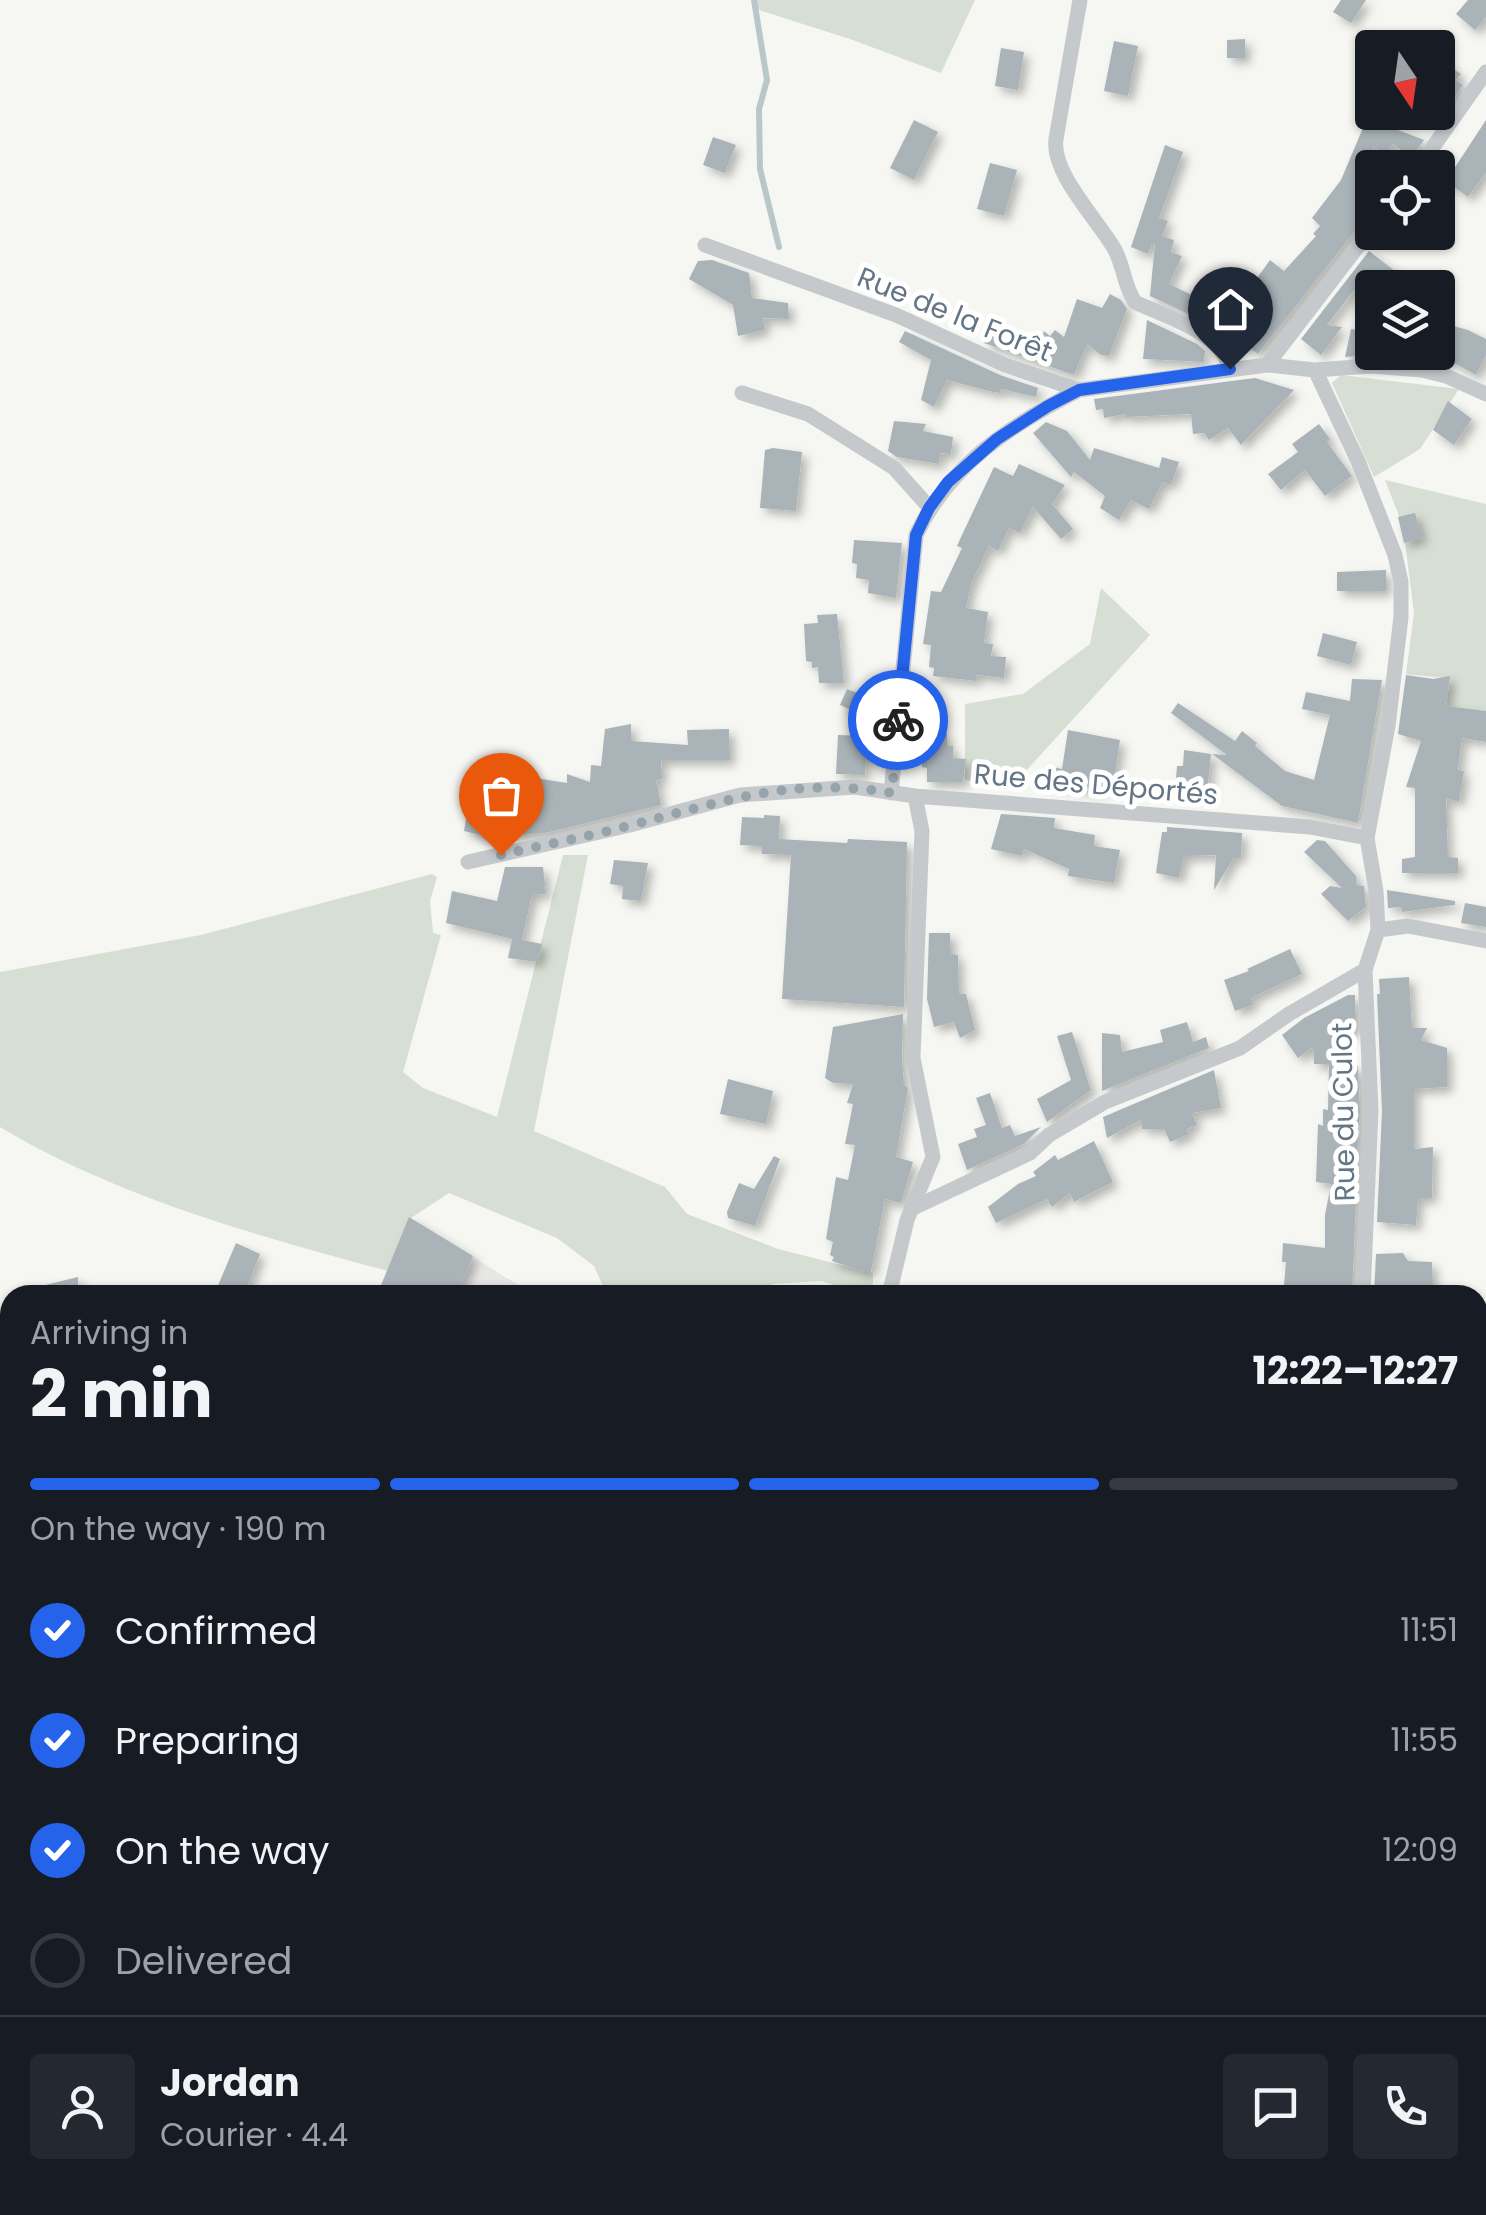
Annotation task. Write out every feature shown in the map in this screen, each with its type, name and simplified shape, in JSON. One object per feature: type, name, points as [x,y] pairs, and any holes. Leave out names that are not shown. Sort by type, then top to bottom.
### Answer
[{"type":"street","points":[[1080,0],[1056,159],[1114,248],[1127,290],[1135,302],[1216,342],[1230,369]]},
{"type":"street","points":[[1431,150],[1486,72]]},
{"type":"street","name":"Rue de la Forêt","points":[[705,245],[896,315],[1005,364],[1079,390],[1266,365],[1316,370],[1372,366],[1422,370],[1486,394]]},
{"type":"street","points":[[1266,365],[1355,250]]},
{"type":"street","points":[[1316,370],[1358,461],[1395,555],[1401,582],[1388,726],[1367,838],[1378,930],[1408,926],[1486,940]]},
{"type":"street","points":[[892,793],[916,535],[948,482],[997,439],[1079,390]]},
{"type":"street","points":[[742,393],[808,414],[894,468],[929,508]]},
{"type":"street","name":"Rue des Déportés","points":[[468,862],[740,795],[855,787],[915,796],[1310,827],[1367,838]]},
{"type":"street","points":[[892,1285],[911,1210],[934,1157],[912,1058],[922,831],[915,796]]},
{"type":"street","name":"Rue du Culot","points":[[1363,1285],[1371,1110],[1365,970],[1378,930]]},
{"type":"street","points":[[911,1210],[1030,1153],[1049,1135],[1105,1102],[1240,1048],[1365,970]]},
{"type":"shaded area","points":[[754,0],[975,0],[941,73],[753,8]]},
{"type":"shaded area","points":[[1341,375],[1459,389],[1420,449],[1374,477],[1332,383]]},
{"type":"shaded area","points":[[1385,480],[1486,504],[1486,711],[1446,707],[1448,678],[1406,674],[1414,613],[1403,526]]},
{"type":"shaded area","points":[[1101,588],[1150,635],[1013,785],[965,780],[965,704],[1023,694],[1090,644]]},
{"type":"shaded area","points":[[563,855],[588,855],[534,1131],[665,1187],[687,1214],[778,1249],[873,1273],[873,1285],[834,1285],[822,1281],[772,1285],[603,1285],[594,1266],[557,1238],[449,1193],[411,1218],[388,1271],[189,1212],[92,1174],[0,1127],[0,972],[201,935],[432,874],[437,877],[430,901],[433,933],[441,935],[403,1072],[423,1088],[497,1117]]},
{"type":"shaded area","points":[[411,1218],[518,1285],[381,1285]]},
{"type":"building","points":[[1341,0],[1366,0],[1351,23],[1333,12]]},
{"type":"building","points":[[1468,0],[1486,0],[1486,17],[1475,30],[1456,14]]},
{"type":"building","points":[[1245,39],[1245,58],[1227,58],[1227,40]]},
{"type":"building","points":[[1114,41],[1138,46],[1128,96],[1104,91]]},
{"type":"building","points":[[1001,48],[1024,52],[1018,90],[995,86]]},
{"type":"building","points":[[1455,70],[1461,74],[1456,80],[1463,85],[1455,97]]},
{"type":"building","points":[[914,120],[938,132],[914,180],[890,168]]},
{"type":"building","points":[[1486,120],[1486,173],[1468,197],[1455,188],[1455,167]]},
{"type":"building","points":[[1362,130],[1398,130],[1424,140],[1417,150],[1401,150],[1393,144],[1389,150],[1372,146],[1372,150],[1355,150],[1355,231],[1258,354],[1231,334],[1150,296],[1155,243],[1148,254],[1131,247],[1165,145],[1183,152],[1159,218],[1168,221],[1162,236],[1174,240],[1171,252],[1182,256],[1169,284],[1198,298],[1214,277],[1244,296],[1270,260],[1284,271],[1316,236],[1313,234],[1320,226],[1312,218],[1341,180]]},
{"type":"building","points":[[713,137],[736,145],[725,173],[703,165]]},
{"type":"building","points":[[990,163],[1017,170],[1004,216],[977,209]]},
{"type":"building","points":[[1369,251],[1394,270],[1355,270],[1355,291],[1327,325],[1342,327],[1321,355],[1301,339]]},
{"type":"building","points":[[712,260],[749,273],[752,298],[788,303],[789,319],[763,318],[765,330],[738,336],[733,305],[689,279],[698,261]]},
{"type":"building","points":[[1110,294],[1127,309],[1109,356],[1087,344],[1074,375],[984,343],[990,324],[1040,342],[1044,331],[1050,336],[1055,330],[1064,337],[1077,299],[1102,308]]},
{"type":"building","points":[[1147,320],[1197,344],[1205,351],[1204,362],[1143,359]]},
{"type":"building","points":[[1455,327],[1486,339],[1486,355],[1476,375],[1455,363]]},
{"type":"building","points":[[1351,329],[1355,330],[1355,356],[1345,357]]},
{"type":"building","points":[[905,331],[1000,375],[1038,388],[1036,397],[947,380],[934,407],[921,400],[931,360],[899,342]]},
{"type":"building","points":[[1255,378],[1294,390],[1241,445],[1228,428],[1209,440],[1204,433],[1193,434],[1191,414],[1104,418],[1103,409],[1096,410],[1094,399]]},
{"type":"building","points":[[1448,401],[1472,419],[1454,445],[1433,430]]},
{"type":"building","points":[[894,421],[926,424],[923,431],[953,437],[951,454],[940,453],[939,464],[897,457],[888,451]]},
{"type":"building","points":[[1046,422],[1067,431],[1090,460],[1094,448],[1159,468],[1162,457],[1179,462],[1171,485],[1163,482],[1149,509],[1131,500],[1119,520],[1100,508],[1105,496],[1074,472],[1071,477],[1033,433]]},
{"type":"building","points":[[1319,424],[1352,476],[1325,496],[1305,470],[1281,490],[1268,474],[1298,452],[1292,444]]},
{"type":"building","points":[[765,450],[802,452],[796,511],[760,508]]},
{"type":"building","points":[[1019,464],[1065,485],[1052,504],[1073,529],[1061,539],[1033,507],[1020,533],[1009,528],[998,551],[989,546],[971,584],[966,608],[988,612],[984,643],[993,644],[991,656],[1006,657],[1004,678],[976,675],[976,681],[933,676],[934,668],[929,667],[931,645],[923,644],[931,591],[941,592],[962,548],[957,546],[994,467],[1013,476]]},
{"type":"building","points":[[1415,513],[1422,538],[1404,543],[1398,517]]},
{"type":"building","points":[[854,540],[902,543],[896,598],[868,593],[869,580],[856,578],[857,564],[852,563]]},
{"type":"building","points":[[1386,570],[1386,591],[1337,591],[1337,572]]},
{"type":"building","points":[[837,614],[844,683],[819,683],[818,667],[812,668],[812,662],[806,661],[804,624],[818,623],[817,615]]},
{"type":"building","points":[[1323,633],[1357,642],[1351,665],[1317,656]]},
{"type":"building","points":[[1406,675],[1433,679],[1450,676],[1446,706],[1486,711],[1486,742],[1462,738],[1458,770],[1464,771],[1459,802],[1446,798],[1448,857],[1458,858],[1458,873],[1402,873],[1402,859],[1415,857],[1415,788],[1406,787],[1421,741],[1398,734]]},
{"type":"building","points":[[1352,679],[1382,680],[1358,823],[1282,806],[1212,754],[1227,755],[1171,713],[1178,703],[1235,741],[1242,731],[1285,771],[1314,780],[1330,715],[1302,709],[1306,692],[1350,701]]},
{"type":"building","points":[[847,689],[866,696],[859,714],[840,705]]},
{"type":"building","points":[[631,724],[631,741],[688,745],[687,730],[729,729],[730,760],[661,760],[662,779],[656,780],[661,805],[545,833],[512,834],[520,802],[501,832],[489,830],[488,837],[464,831],[473,775],[489,778],[490,772],[499,773],[500,767],[517,769],[516,775],[567,783],[567,774],[590,782],[591,765],[601,766],[605,729]]},
{"type":"building","points":[[1068,730],[1120,740],[1113,786],[1100,784],[1099,792],[1041,781],[1045,765],[1062,769]]},
{"type":"building","points":[[947,733],[947,746],[953,746],[953,758],[966,759],[963,782],[927,782],[927,768],[922,767],[922,734]]},
{"type":"building","points":[[838,735],[867,736],[865,775],[836,774]]},
{"type":"building","points":[[1184,750],[1211,754],[1207,794],[1175,791],[1177,766],[1183,766]]},
{"type":"building","points":[[1001,814],[1055,818],[1054,828],[1095,835],[1094,846],[1120,850],[1114,883],[1068,876],[1069,869],[1024,849],[1022,856],[991,849]]},
{"type":"building","points":[[780,816],[779,839],[907,842],[904,1007],[782,999],[791,855],[762,854],[762,846],[740,845],[742,817]]},
{"type":"building","points":[[1167,827],[1242,833],[1241,857],[1234,857],[1214,890],[1216,855],[1184,856],[1179,878],[1156,873],[1162,832],[1167,832]]},
{"type":"building","points":[[1317,840],[1325,841],[1356,876],[1356,885],[1364,886],[1366,907],[1348,921],[1321,894],[1330,886],[1342,888],[1304,852]]},
{"type":"building","points":[[614,860],[648,863],[641,901],[622,899],[623,886],[610,884]]},
{"type":"building","points":[[505,867],[543,867],[546,894],[532,895],[522,940],[542,944],[538,962],[508,958],[512,939],[446,923],[452,891],[497,901]]},
{"type":"building","points":[[1387,890],[1455,901],[1455,905],[1402,912],[1401,907],[1388,908]]},
{"type":"building","points":[[1465,903],[1486,907],[1486,927],[1461,923]]},
{"type":"building","points":[[929,933],[950,933],[951,954],[958,955],[959,994],[966,994],[975,1030],[960,1038],[954,1022],[934,1027],[927,999]]},
{"type":"building","points":[[1290,949],[1302,974],[1251,998],[1253,1005],[1235,1011],[1224,980]]},
{"type":"building","points":[[1409,977],[1412,1028],[1427,1028],[1421,1040],[1447,1048],[1447,1087],[1414,1089],[1415,1149],[1433,1147],[1432,1198],[1418,1198],[1416,1225],[1377,1222],[1382,1111],[1377,994],[1379,979]]},
{"type":"building","points":[[1355,995],[1356,1030],[1334,1036],[1334,1064],[1358,1066],[1360,1111],[1352,1285],[1284,1285],[1283,1243],[1325,1248],[1325,1215],[1331,1184],[1316,1182],[1318,1124],[1323,1126],[1323,1109],[1328,1110],[1329,1064],[1314,1064],[1313,1047],[1298,1058],[1282,1035],[1304,1018]]},
{"type":"building","points":[[903,1014],[902,1058],[904,1085],[908,1088],[896,1157],[913,1162],[901,1203],[885,1199],[871,1272],[864,1272],[832,1261],[833,1242],[826,1239],[836,1177],[848,1180],[855,1145],[845,1144],[853,1104],[847,1103],[853,1084],[833,1083],[825,1078],[833,1027]]},
{"type":"building","points":[[1187,1022],[1193,1042],[1206,1037],[1209,1048],[1102,1091],[1102,1033],[1120,1035],[1122,1052],[1163,1042],[1160,1030]]},
{"type":"building","points":[[1072,1032],[1091,1090],[1047,1122],[1037,1099],[1071,1080],[1057,1036]]},
{"type":"building","points":[[1214,1070],[1221,1108],[1192,1113],[1197,1125],[1187,1129],[1189,1134],[1170,1142],[1164,1129],[1142,1129],[1141,1120],[1107,1138],[1103,1117]]},
{"type":"building","points":[[728,1079],[773,1091],[766,1124],[720,1114]]},
{"type":"building","points":[[990,1093],[1002,1128],[1010,1125],[1015,1136],[1041,1127],[1024,1144],[967,1170],[958,1144],[977,1137],[974,1129],[986,1125],[976,1098]]},
{"type":"building","points":[[1094,1141],[1113,1182],[1074,1202],[1070,1193],[1052,1207],[1047,1199],[996,1223],[988,1207],[1018,1184],[1036,1176],[1033,1172],[1055,1155],[1058,1160]]},
{"type":"building","points":[[774,1156],[780,1159],[755,1226],[728,1218],[739,1183],[754,1189]]},
{"type":"building","points":[[409,1217],[473,1256],[461,1285],[381,1285]]},
{"type":"building","points":[[236,1243],[260,1254],[248,1285],[218,1285]]},
{"type":"building","points":[[1403,1253],[1408,1261],[1432,1262],[1433,1285],[1374,1285],[1376,1254]]},
{"type":"building","points":[[78,1277],[78,1285],[45,1285]]},
{"type":"waterway","points":[[754,0],[767,80],[759,109],[760,169],[779,247]]},
{"type":"way so far","points":[[501,855],[740,795],[855,787],[892,793],[898,720]]},
{"type":"route","points":[[898,720],[916,535],[948,482],[997,439],[1079,390],[1230,369]]}]
